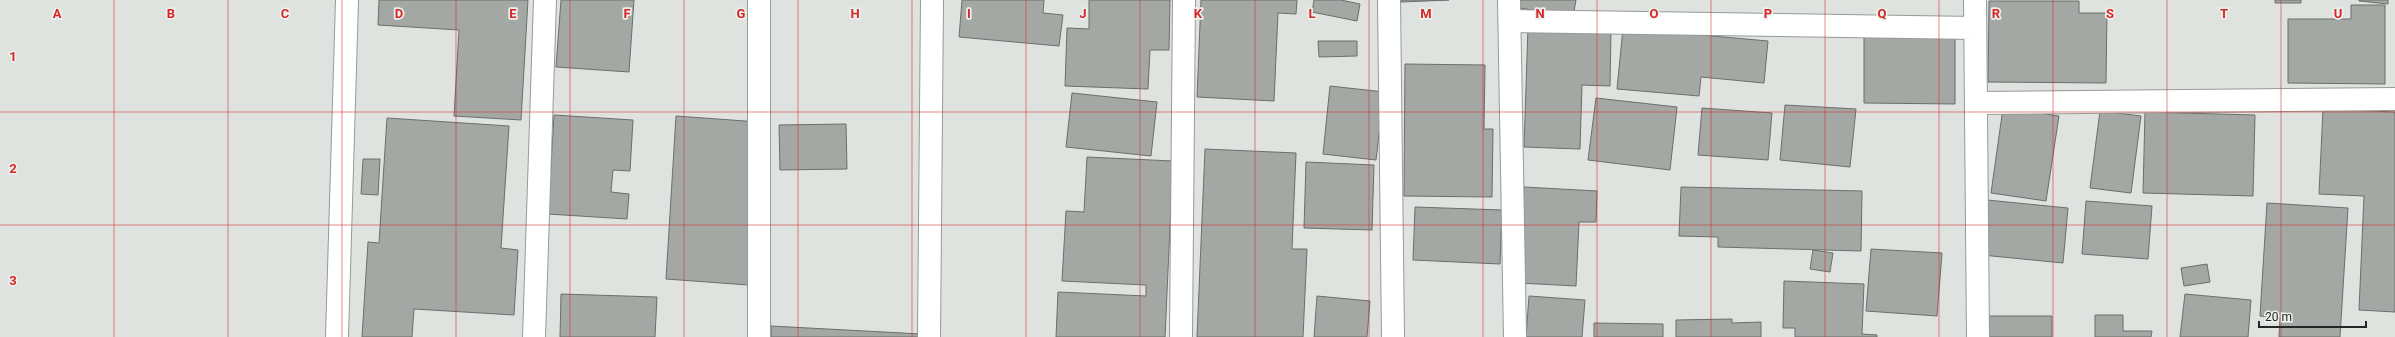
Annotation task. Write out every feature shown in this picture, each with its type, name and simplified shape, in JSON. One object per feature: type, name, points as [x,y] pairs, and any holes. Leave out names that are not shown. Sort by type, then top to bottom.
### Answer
[{"type":"street","points":[[337,337],[347,0]]},
{"type":"street","points":[[534,337],[545,0]]},
{"type":"street","points":[[759,0],[759,337]]},
{"type":"street","points":[[929,337],[932,0]]},
{"type":"street","points":[[1181,337],[1184,0]]},
{"type":"street","points":[[1389,0],[1393,337]]},
{"type":"street","points":[[1975,0],[1978,337]]},
{"type":"street","points":[[1514,337],[1510,10],[1975,28]]},
{"type":"street","points":[[1977,103],[2395,99]]},
{"type":"building","points":[[379,0],[528,0],[521,120],[454,116],[459,30],[378,25]]},
{"type":"building","points":[[561,0],[634,0],[629,72],[556,67]]},
{"type":"building","points":[[962,0],[1044,0],[1043,13],[1063,15],[1059,46],[959,37]]},
{"type":"building","points":[[1089,0],[1170,0],[1169,50],[1150,50],[1148,89],[1065,86],[1067,28],[1089,29]]},
{"type":"building","points":[[1201,0],[1297,0],[1296,14],[1278,13],[1274,101],[1197,97]]},
{"type":"building","points":[[1314,0],[1341,0],[1360,4],[1357,21],[1312,12]]},
{"type":"building","points":[[1401,0],[1449,0],[1401,2]]},
{"type":"building","points":[[1515,0],[1576,0],[1573,17],[1514,7]]},
{"type":"building","points":[[2275,0],[2301,0],[2301,3],[2275,3]]},
{"type":"building","points":[[2388,0],[2388,4],[2359,1]]},
{"type":"building","points":[[1989,1],[2079,1],[2079,13],[2107,13],[2106,83],[1988,82]]},
{"type":"building","points":[[2351,5],[2385,5],[2385,84],[2288,83],[2288,19],[2351,19]]},
{"type":"building","points":[[1528,27],[1611,29],[1610,86],[1582,85],[1580,149],[1524,147]]},
{"type":"building","points":[[1623,28],[1768,41],[1764,83],[1701,77],[1699,96],[1617,89]]},
{"type":"building","points":[[1864,33],[1955,33],[1955,104],[1864,103]]},
{"type":"building","points":[[1318,41],[1357,41],[1357,56],[1319,57]]},
{"type":"building","points":[[1405,64],[1485,65],[1484,129],[1493,129],[1492,197],[1404,196]]},
{"type":"building","points":[[1330,86],[1384,92],[1376,160],[1323,154]]},
{"type":"building","points":[[1072,93],[1157,102],[1151,156],[1066,147]]},
{"type":"building","points":[[1596,98],[1677,107],[1670,170],[1588,160]]},
{"type":"building","points":[[1785,105],[1856,109],[1850,167],[1780,160]]},
{"type":"building","points":[[1702,108],[1772,113],[1768,160],[1698,155]]},
{"type":"building","points":[[2003,108],[2059,116],[2046,201],[1991,193]]},
{"type":"building","points":[[2323,109],[2395,112],[2395,312],[2359,310],[2364,196],[2319,194]]},
{"type":"building","points":[[2100,111],[2141,116],[2131,193],[2090,188]]},
{"type":"building","points":[[2145,112],[2255,115],[2253,196],[2143,193]]},
{"type":"building","points":[[554,115],[633,120],[630,171],[613,170],[611,192],[629,194],[627,219],[548,214]]},
{"type":"building","points":[[676,116],[759,122],[748,285],[666,279]]},
{"type":"building","points":[[387,118],[509,126],[501,248],[518,250],[514,315],[414,309],[412,337],[362,337],[368,242],[379,243]]},
{"type":"building","points":[[846,124],[847,169],[780,170],[779,125]]},
{"type":"building","points":[[1205,149],[1296,153],[1292,249],[1307,249],[1303,337],[1197,337]]},
{"type":"building","points":[[1087,157],[1173,161],[1165,337],[1056,337],[1058,292],[1146,296],[1146,285],[1062,281],[1066,211],[1084,212]]},
{"type":"building","points":[[363,159],[380,159],[378,195],[361,194]]},
{"type":"building","points":[[1306,162],[1374,165],[1372,230],[1304,228]]},
{"type":"building","points":[[1524,187],[1597,191],[1596,222],[1579,222],[1576,286],[1519,283]]},
{"type":"building","points":[[1681,187],[1862,191],[1861,251],[1718,247],[1718,237],[1679,236]]},
{"type":"building","points":[[1987,200],[2068,208],[2063,263],[1982,255]]},
{"type":"building","points":[[2086,201],[2152,206],[2148,259],[2082,254]]},
{"type":"building","points":[[2267,203],[2348,208],[2340,337],[2279,337],[2280,318],[2260,316]]},
{"type":"building","points":[[1415,207],[1502,210],[1500,264],[1413,260]]},
{"type":"building","points":[[1871,249],[1942,253],[1937,316],[1866,311]]},
{"type":"building","points":[[1813,250],[1833,253],[1830,272],[1810,269]]},
{"type":"building","points":[[2207,264],[2210,282],[2184,286],[2181,268]]},
{"type":"building","points":[[1784,281],[1864,284],[1862,334],[1877,335],[1877,337],[1795,337],[1795,328],[1783,328]]},
{"type":"building","points":[[561,294],[657,297],[655,337],[560,337]]},
{"type":"building","points":[[2185,294],[2251,300],[2248,337],[2180,337]]},
{"type":"building","points":[[1317,296],[1370,301],[1367,337],[1314,337]]},
{"type":"building","points":[[1529,296],[1585,300],[1582,337],[1526,337]]},
{"type":"building","points":[[2095,315],[2123,315],[2123,331],[2152,331],[2151,337],[2095,337]]},
{"type":"building","points":[[1985,316],[2052,316],[2052,337],[1985,337]]},
{"type":"building","points":[[1732,319],[1732,323],[1761,322],[1761,337],[1676,337],[1676,320]]},
{"type":"building","points":[[1594,323],[1663,324],[1663,337],[1594,337]]},
{"type":"building","points":[[771,326],[921,334],[921,337],[771,337]]}]
